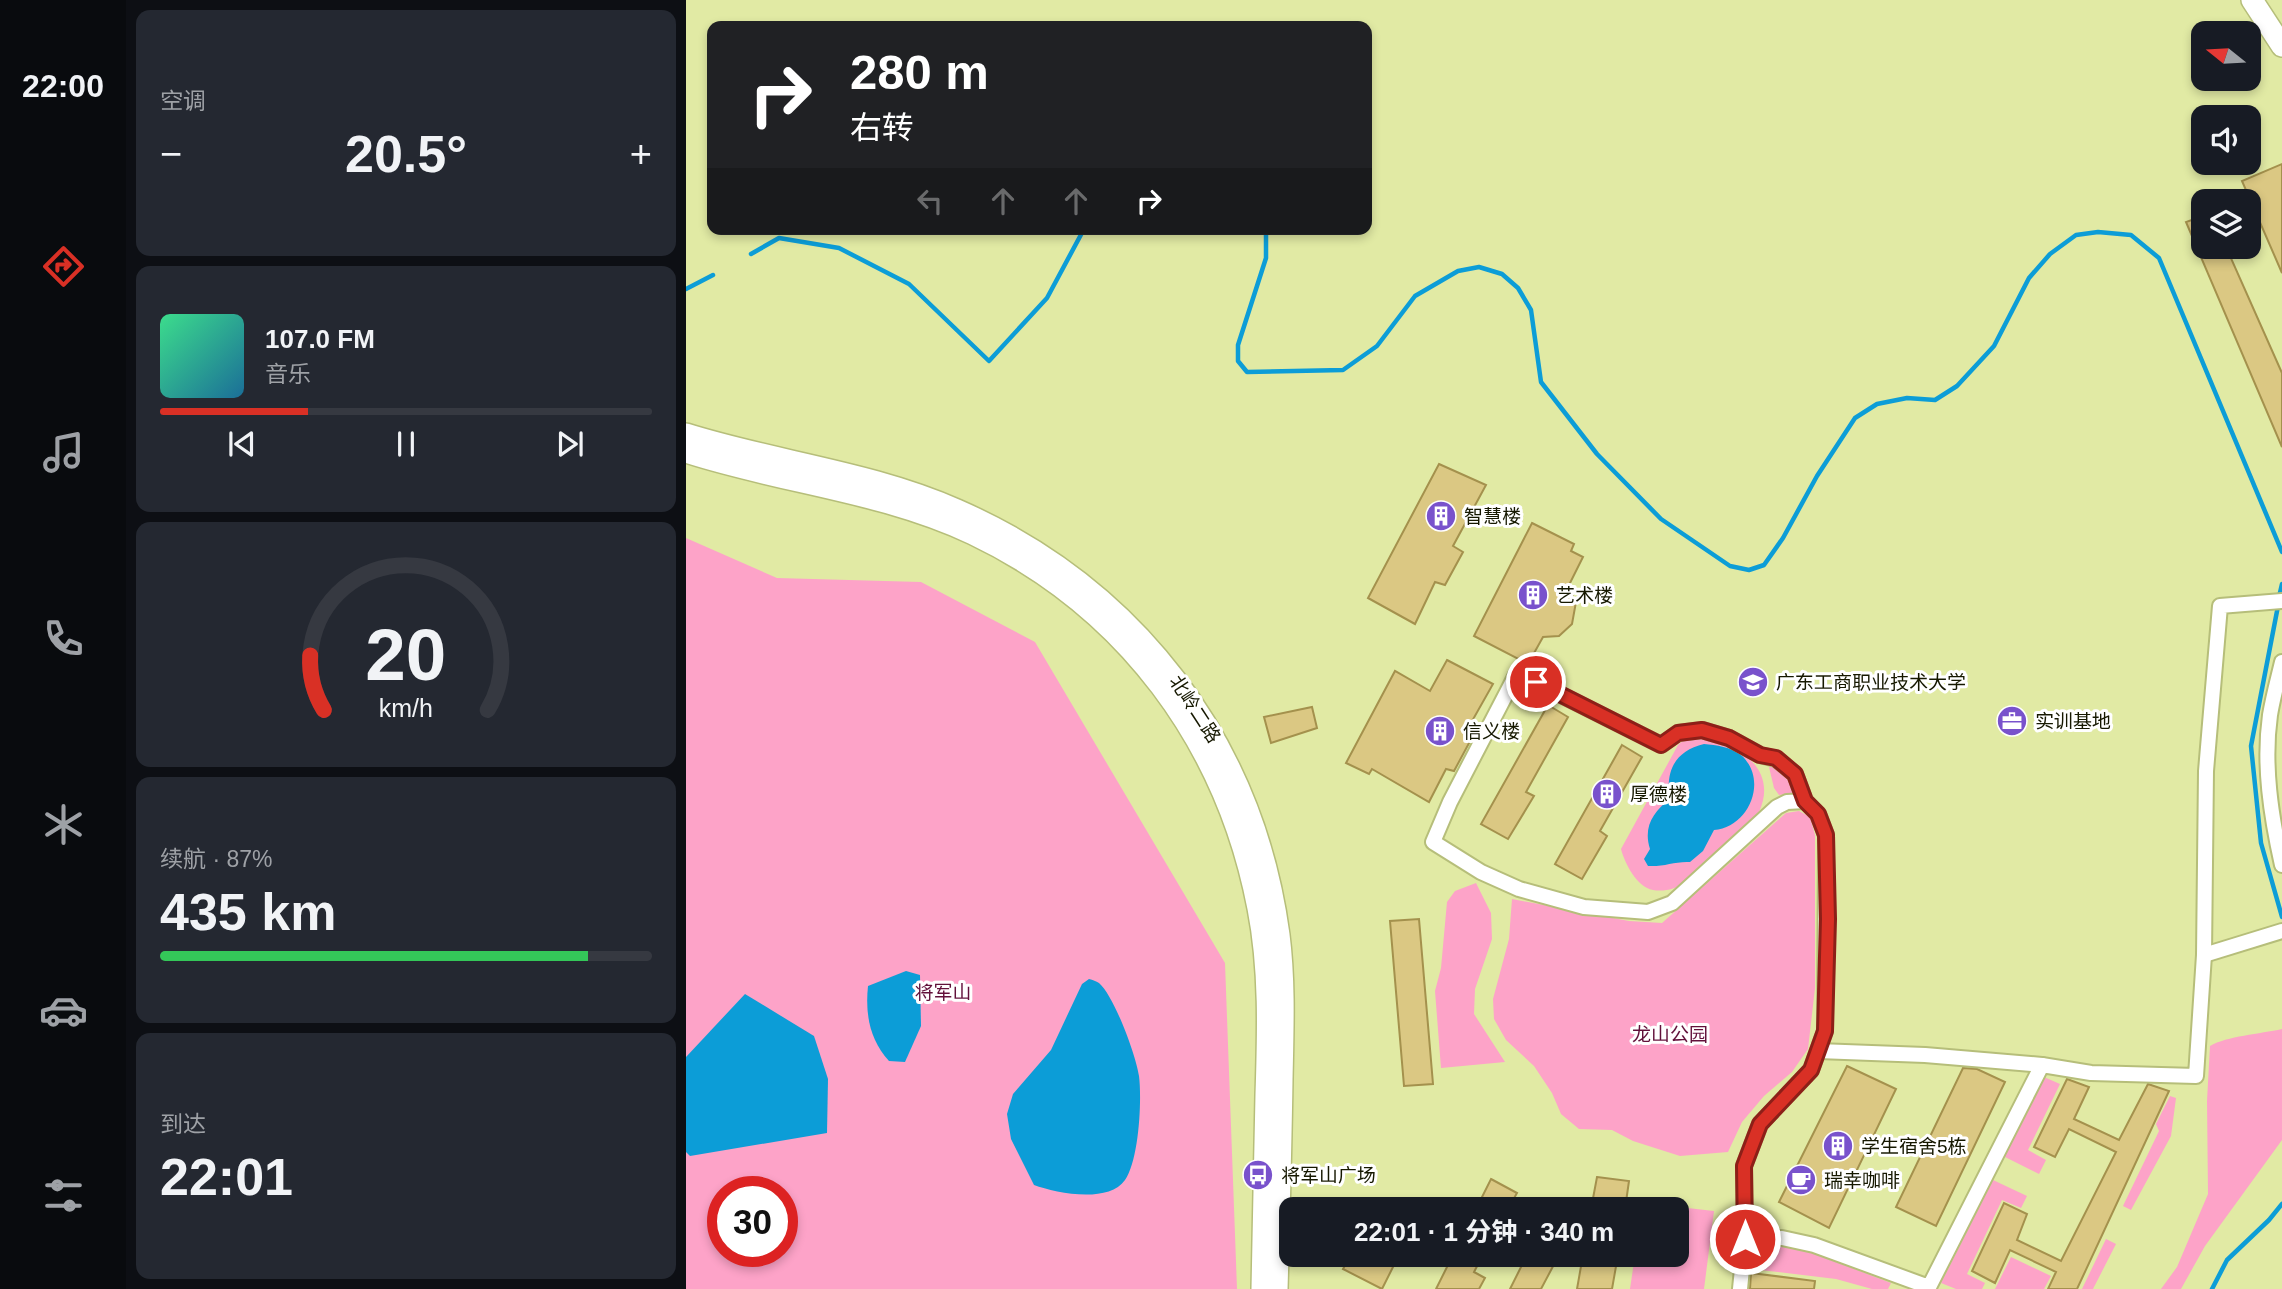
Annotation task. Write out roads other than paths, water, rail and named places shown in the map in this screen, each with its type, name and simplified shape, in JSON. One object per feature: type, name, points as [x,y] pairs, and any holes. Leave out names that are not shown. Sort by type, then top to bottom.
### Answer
[{"type":"street","points":[[2252,0],[2282,46]]},
{"type":"street","name":"北岭二路","points":[[686,434],[729,448],[908,491],[1008,534],[1079,580],[1106,603],[1154,652],[1183,690],[1217,743],[1245,800],[1256,831],[1274,903],[1282,977],[1283,1024],[1277,1289]]},
{"type":"street","name":"北岭二路","points":[[686,452],[720,463],[866,496],[921,512],[995,546],[1072,595],[1099,618],[1145,665],[1187,721],[1216,778],[1246,860],[1258,908],[1263,946],[1267,1039],[1262,1289]]},
{"type":"street","points":[[1818,1051],[1924,1055],[2042,1065],[2091,1073],[2196,1076],[2204,955],[2206,771],[2220,606],[2282,601]]},
{"type":"street","points":[[2282,662],[2270,716],[2268,759],[2270,811],[2282,865]]},
{"type":"street","points":[[1740,1289],[1745,1239],[1744,1166],[1760,1124],[1811,1070],[1825,1031],[1828,919],[1826,835],[1818,814],[1805,801],[1795,774],[1776,758],[1760,755],[1729,738],[1702,730],[1678,733],[1661,745],[1517,673],[1450,802],[1433,842],[1481,872],[1519,889],[1584,907],[1647,912],[1672,903],[1777,807],[1787,802],[1805,801]]},
{"type":"street","points":[[2204,955],[2282,931]]},
{"type":"street","points":[[1745,1239],[1782,1238],[1814,1245],[1929,1287],[2042,1065]]},
{"type":"water","points":[[1704,744],[1728,748],[1741,755],[1754,777],[1751,801],[1737,821],[1714,830],[1703,851],[1690,862],[1648,866],[1644,859],[1650,849],[1649,827],[1654,815],[1670,799],[1669,780],[1674,764],[1686,752]]},
{"type":"water","points":[[906,971],[920,975],[921,1026],[905,1062],[889,1061],[877,1044],[870,1026],[868,986]]},
{"type":"water","points":[[1089,979],[1099,983],[1105,990],[1129,1041],[1139,1076],[1140,1114],[1134,1159],[1125,1180],[1107,1192],[1081,1194],[1034,1185],[1011,1139],[1007,1114],[1013,1094],[1051,1050],[1082,984]]},
{"type":"water","points":[[745,994],[814,1036],[828,1079],[827,1133],[690,1156],[686,1152],[686,1057]]},
{"type":"waterway","points":[[1266,235],[1266,258],[1238,345],[1238,361],[1247,372],[1343,370],[1377,346],[1415,296],[1458,271],[1479,267],[1502,274],[1518,288],[1531,310],[1541,382],[1597,454],[1661,519],[1730,566],[1749,570],[1764,565],[1783,538],[1817,476],[1855,418],[1877,404],[1907,398],[1935,400],[1957,386],[1994,346],[2029,278],[2050,254],[2076,235],[2098,232],[2131,235],[2159,258],[2282,552]]},
{"type":"waterway","points":[[751,254],[779,238],[839,248],[909,284],[989,361],[1047,298],[1081,235]]},
{"type":"waterway","points":[[686,289],[713,275]]},
{"type":"waterway","points":[[2279,597],[2282,584]]},
{"type":"waterway","points":[[2278,606],[2251,746],[2261,843],[2282,917]]},
{"type":"waterway","points":[[2212,1289],[2227,1260],[2282,1204]]},
{"type":"place","name":"智慧楼","points":[[1441,516]]},
{"type":"place","name":"艺术楼","points":[[1533,595]]},
{"type":"place","name":"广东工商职业技术大学","points":[[1753,682]]},
{"type":"place","name":"实训基地","points":[[2012,721]]},
{"type":"place","name":"信义楼","points":[[1440,731]]},
{"type":"place","name":"厚德楼","points":[[1607,794]]},
{"type":"place","name":"学生宿舍5栋","points":[[1838,1146]]},
{"type":"place","name":"将军山广场","points":[[1258,1175]]},
{"type":"place","name":"瑞幸咖啡","points":[[1801,1180]]},
{"type":"park label","name":"将军山","points":[[943,992]]},
{"type":"park label","name":"龙山公园","points":[[1670,1034]]}]
